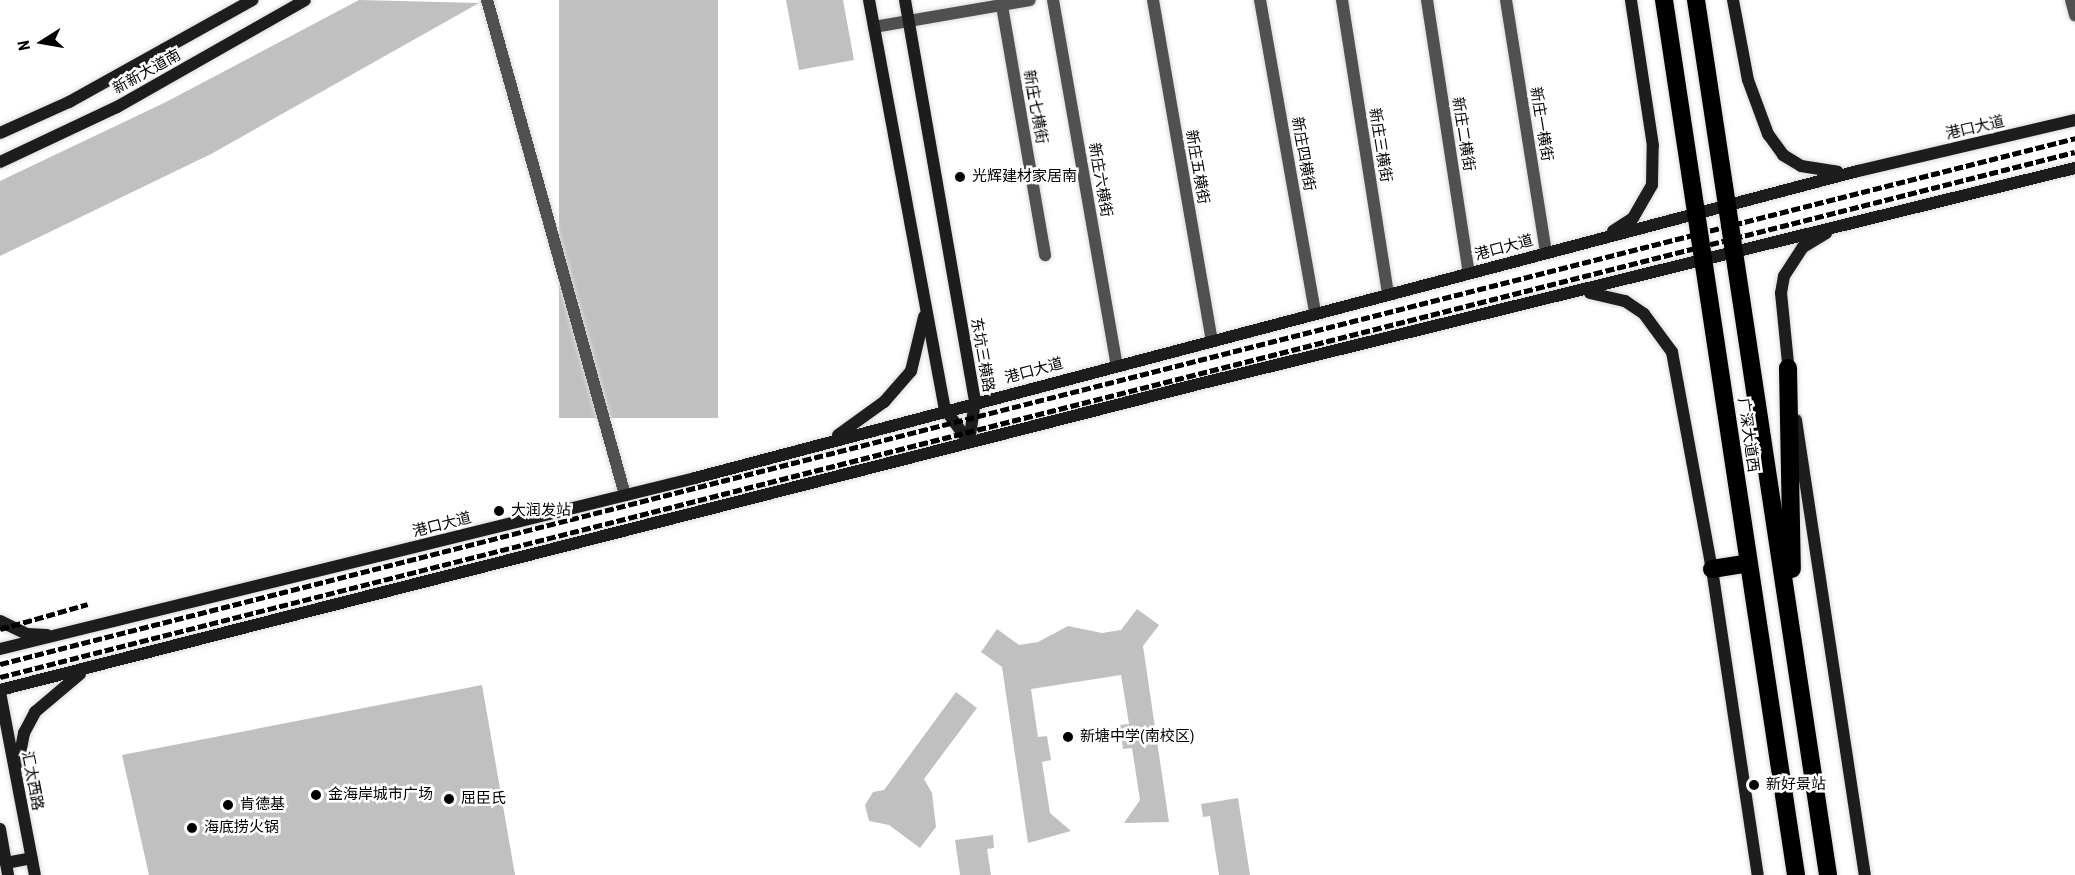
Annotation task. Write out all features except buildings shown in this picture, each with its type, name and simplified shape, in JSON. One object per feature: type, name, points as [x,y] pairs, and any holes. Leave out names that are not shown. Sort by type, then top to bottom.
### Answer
[{"type":"highway","name":"广深大道西","points":[[1664,0],[1698,213],[1796,875]]},
{"type":"highway","name":"广深大道西","points":[[1696,0],[1792,622],[1828,875]]},
{"type":"highway","points":[[1788,368],[1792,622]]},
{"type":"highway","points":[[1712,569],[1748,563]]},
{"type":"street","name":"新新大道南","points":[[0,133],[69,102],[252,0]]},
{"type":"street","name":"新新大道南","points":[[0,162],[117,107],[305,0]]},
{"type":"street","points":[[487,0],[625,495]]},
{"type":"street","points":[[869,0],[945,409],[969,442]]},
{"type":"street","name":"东坑三横路","points":[[905,0],[975,402],[969,442]]},
{"type":"street","points":[[874,27],[1001,2],[1030,0]]},
{"type":"street","name":"新庄六横街","points":[[1053,0],[1117,364]]},
{"type":"street","name":"新庄五横街","points":[[1153,0],[1212,340]]},
{"type":"street","name":"新庄四横街","points":[[1260,0],[1315,313]]},
{"type":"street","name":"新庄三横街","points":[[1342,0],[1388,294]]},
{"type":"street","name":"新庄二横街","points":[[1427,0],[1469,273]]},
{"type":"street","name":"新庄一横街","points":[[1506,0],[1546,253]]},
{"type":"street","points":[[1593,241],[1633,218],[1652,185],[1653,146],[1631,0]]},
{"type":"street","points":[[1733,0],[1758,112],[1783,155],[1823,172],[1858,171]]},
{"type":"street","points":[[2071,0],[2075,15]]},
{"type":"street","name":"新庄七横街","points":[[1001,2],[1045,255]]},
{"type":"street","name":"港口大道","points":[[0,650],[625,495],[945,409],[1858,171],[2075,120]]},
{"type":"street","points":[[0,691],[969,442],[2075,168]]},
{"type":"street","points":[[1837,226],[1803,247],[1784,276],[1781,293],[1788,368],[1865,875]]},
{"type":"street","points":[[1577,293],[1624,301],[1661,331],[1672,352],[1712,569],[1758,875]]},
{"type":"street","points":[[831,440],[884,402],[911,371],[926,307]]},
{"type":"street","points":[[0,621],[27,634],[66,634]]},
{"type":"street","points":[[17,780],[19,752],[35,712],[88,668]]},
{"type":"street","name":"汇太西路","points":[[0,691],[35,875]]},
{"type":"street","points":[[0,829],[7,869],[32,858]]},
{"type":"railway","points":[[0,664],[2075,138]]},
{"type":"railway","points":[[0,677],[2075,152]]},
{"type":"railway","points":[[0,629],[88,604]]},
{"type":"place","name":"光辉建材家居南","points":[[960,177]]},
{"type":"place","name":"大润发站","points":[[499,511]]},
{"type":"place","name":"新塘中学(南校区)","points":[[1068,737]]},
{"type":"place","name":"新好景站","points":[[1754,785]]},
{"type":"place","name":"金海岸城市广场","points":[[316,795]]},
{"type":"place","name":"屈臣氏","points":[[449,799]]},
{"type":"place","name":"肯德基","points":[[228,805]]},
{"type":"place","name":"海底捞火锅","points":[[192,828]]}]
